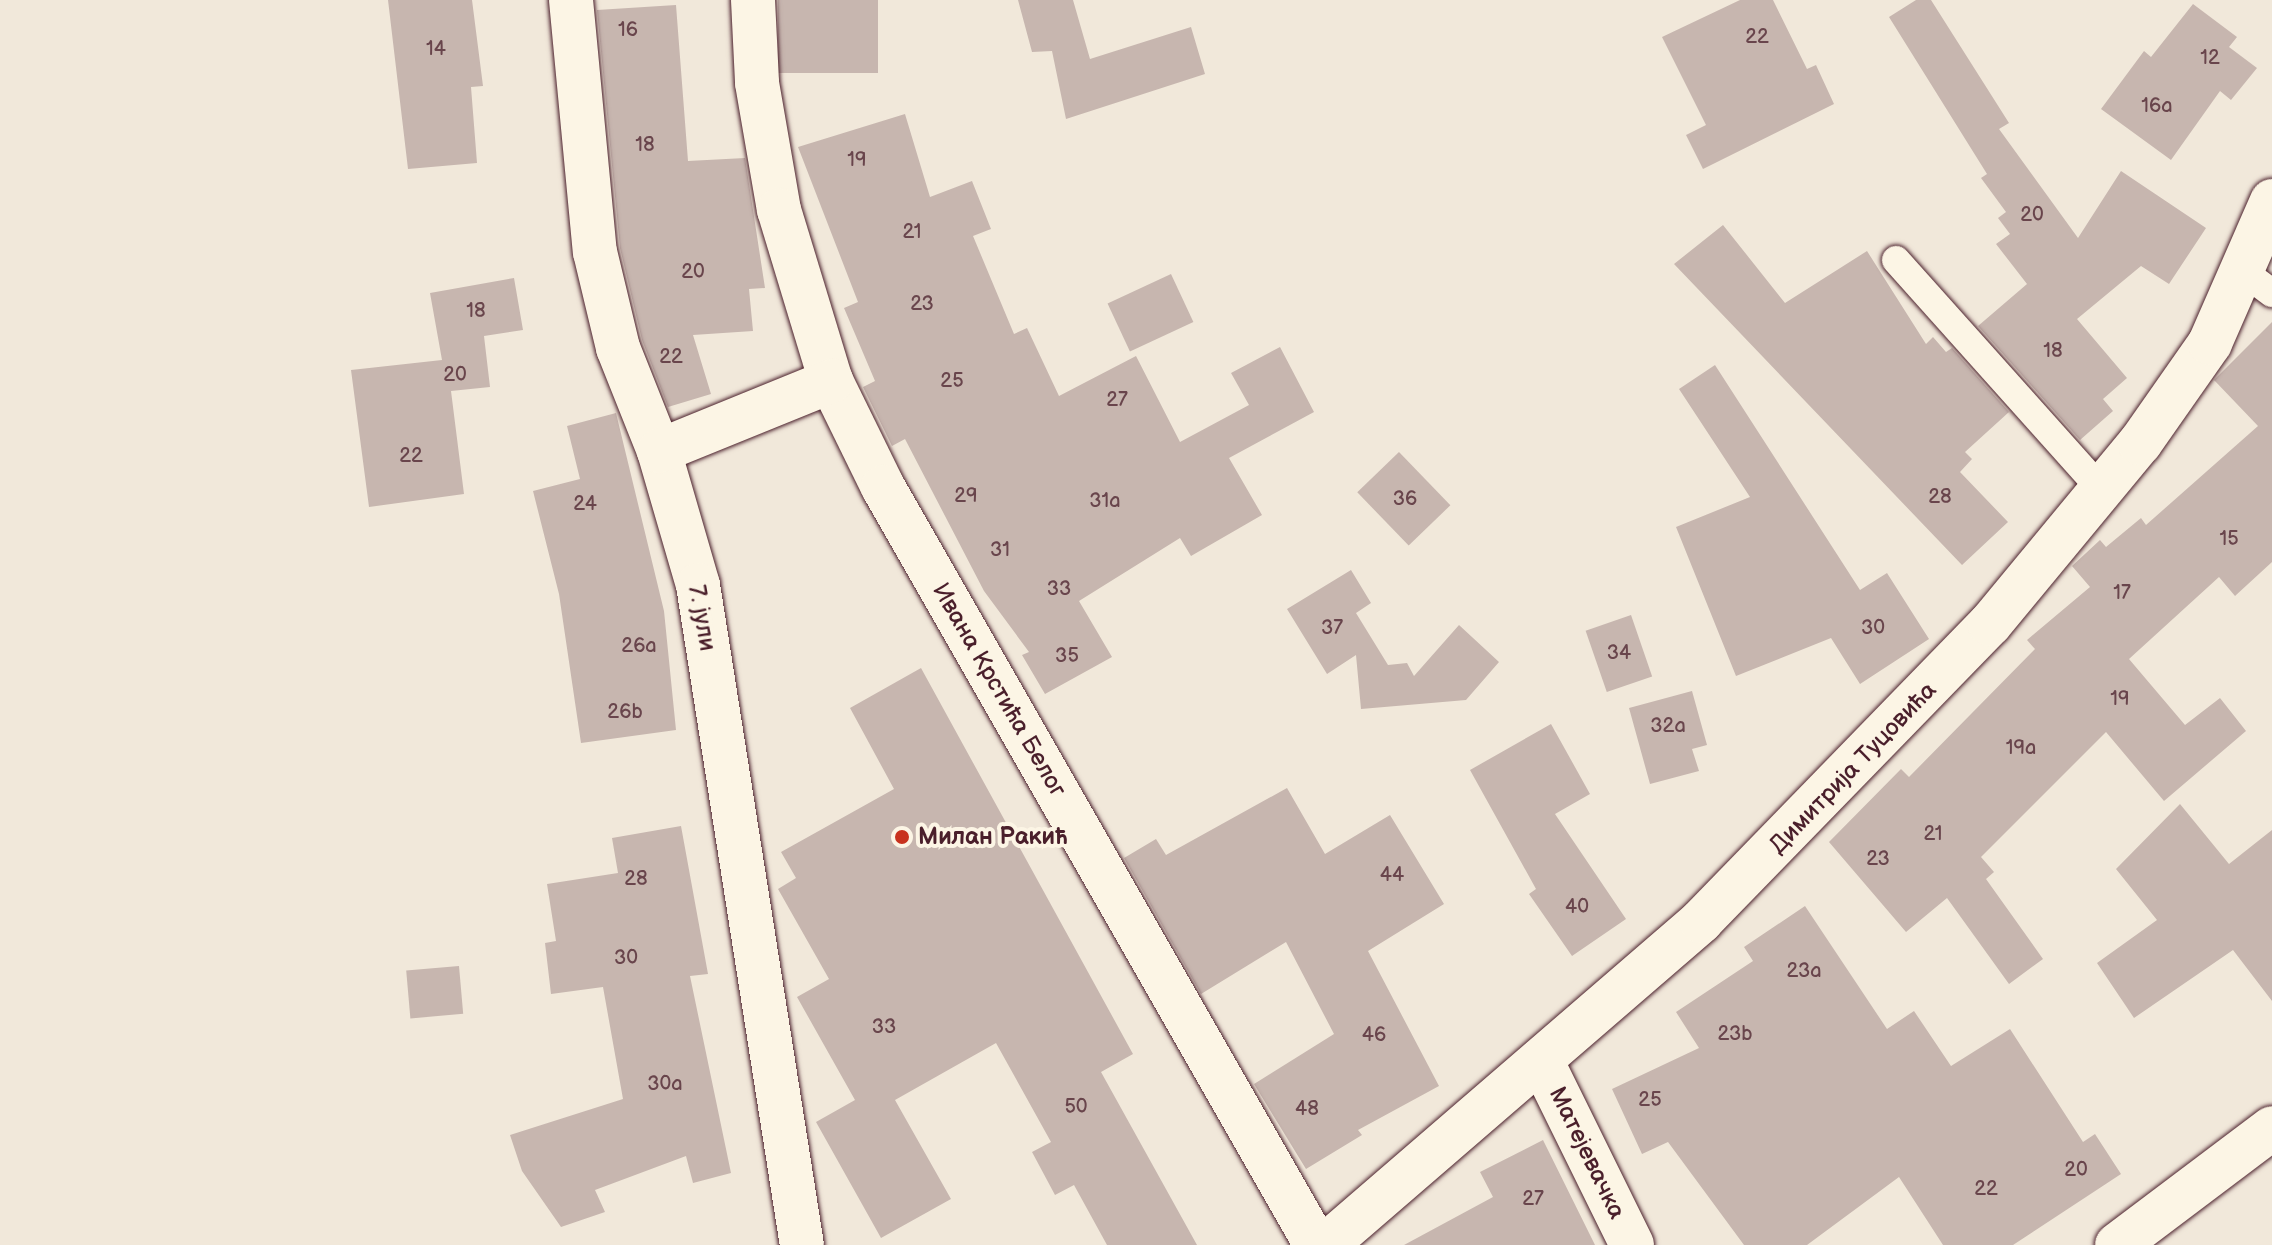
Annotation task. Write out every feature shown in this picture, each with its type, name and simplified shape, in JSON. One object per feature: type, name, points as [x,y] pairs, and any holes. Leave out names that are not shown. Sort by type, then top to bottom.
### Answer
[{"type":"street","name":"7. јули","points":[[571,0],[601,280],[659,451],[698,585],[802,1245]]},
{"type":"street","name":"Ивана Крстића Белог","points":[[753,0],[757,83],[779,210],[831,381],[883,487],[1316,1245]]},
{"type":"street","name":"Димитрија Туцовића","points":[[1326,1245],[1541,1060],[1797,827],[1990,624],[2102,490],[2258,282],[2272,201]]},
{"type":"street","points":[[659,451],[831,381]]},
{"type":"street","name":"Матејевачка","points":[[1541,1060],[1632,1245]]},
{"type":"street","points":[[2117,1245],[2272,1128]]},
{"type":"lane","points":[[1896,260],[2102,490]]},
{"type":"building","points":[[388,0],[472,0],[483,86],[471,87],[477,163],[408,169]]},
{"type":"building","points":[[778,0],[878,0],[878,73],[778,73]]},
{"type":"building","points":[[1018,0],[1073,0],[1090,59],[1191,27],[1205,74],[1066,119],[1052,51],[1032,52]]},
{"type":"building","points":[[1740,0],[1773,0],[1807,69],[1816,65],[1834,104],[1703,169],[1686,135],[1706,125],[1662,37]]},
{"type":"building","points":[[1916,0],[1931,0],[2009,123],[1999,129],[2078,238],[2121,171],[2206,228],[2169,284],[2141,266],[2077,319],[2127,378],[2103,399],[2113,411],[2080,440],[1978,326],[2027,284],[1996,244],[2010,234],[1998,218],[2006,212],[1981,178],[1987,174],[1889,17]]},
{"type":"building","points":[[2193,4],[2237,37],[2229,47],[2257,68],[2231,100],[2220,91],[2171,160],[2101,109],[2144,51],[2151,57]]},
{"type":"building","points":[[676,5],[688,161],[745,158],[765,288],[749,289],[753,331],[693,335],[711,394],[668,407],[642,340],[620,248],[597,10]]},
{"type":"building","points":[[905,114],[930,197],[972,181],[991,229],[973,236],[1014,334],[1027,328],[1059,396],[1136,356],[1180,442],[1249,405],[1231,373],[1280,347],[1314,412],[1229,458],[1262,515],[1191,556],[1180,538],[1079,601],[1112,657],[1045,694],[1022,655],[1029,652],[984,591],[905,439],[892,446],[863,387],[875,381],[844,308],[858,302],[798,147]]},
{"type":"building","points":[[1723,225],[1785,303],[1867,251],[1926,344],[1933,337],[1946,352],[1952,348],[2009,412],[1965,452],[1972,459],[1960,472],[2008,522],[1962,565],[1674,264]]},
{"type":"building","points":[[1171,274],[1193,322],[1130,352],[1108,304]]},
{"type":"building","points":[[514,278],[523,330],[484,336],[490,387],[451,391],[464,494],[369,507],[351,370],[442,360],[430,293]]},
{"type":"building","points":[[2272,322],[2272,562],[2235,596],[2219,577],[2129,659],[2185,725],[2220,698],[2246,731],[2164,801],[2106,732],[1981,857],[1994,872],[1986,879],[2043,959],[2009,984],[1947,898],[1906,932],[1829,842],[1901,769],[1909,777],[2035,649],[2027,640],[2090,587],[2072,566],[2100,540],[2106,547],[2141,518],[2146,525],[2258,426],[2214,380]]},
{"type":"building","points":[[1715,365],[1860,590],[1887,573],[1929,639],[1860,684],[1831,638],[1736,676],[1676,527],[1750,497],[1679,389]]},
{"type":"building","points":[[616,413],[664,611],[676,730],[581,743],[559,594],[533,491],[580,479],[567,426]]},
{"type":"building","points":[[1399,452],[1450,505],[1409,546],[1357,492]]},
{"type":"building","points":[[1351,570],[1371,603],[1356,613],[1388,665],[1407,663],[1414,676],[1459,625],[1499,662],[1466,700],[1361,709],[1356,655],[1327,674],[1287,609]]},
{"type":"building","points":[[1631,615],[1652,676],[1607,692],[1586,631]]},
{"type":"building","points":[[921,668],[1133,1054],[1101,1072],[1197,1245],[1107,1245],[1074,1185],[1055,1195],[1032,1152],[1051,1142],[996,1043],[895,1100],[951,1199],[881,1238],[816,1122],[855,1100],[797,997],[829,979],[778,889],[796,878],[781,852],[894,789],[850,708]]},
{"type":"building","points":[[1692,691],[1707,745],[1692,749],[1699,771],[1650,784],[1629,708]]},
{"type":"building","points":[[1551,724],[1590,794],[1555,814],[1626,919],[1572,956],[1529,894],[1536,889],[1470,770]]},
{"type":"building","points":[[1287,788],[1325,854],[1390,815],[1444,904],[1368,951],[1439,1086],[1358,1130],[1362,1135],[1306,1169],[1254,1084],[1334,1034],[1286,942],[1201,994],[1124,858],[1156,839],[1166,855]]},
{"type":"building","points":[[2180,804],[2229,864],[2272,830],[2272,1001],[2233,950],[2134,1018],[2097,963],[2157,920],[2116,869]]},
{"type":"building","points":[[681,826],[708,974],[690,976],[731,1173],[693,1183],[686,1156],[595,1190],[605,1212],[561,1227],[522,1171],[510,1135],[623,1099],[603,987],[551,994],[545,943],[556,941],[547,884],[618,873],[612,838]]},
{"type":"building","points":[[1805,906],[1887,1029],[1914,1011],[1951,1066],[2010,1029],[2083,1142],[2095,1134],[2121,1174],[2013,1245],[1943,1245],[1899,1177],[1807,1245],[1744,1245],[1668,1142],[1642,1154],[1612,1089],[1699,1048],[1676,1012],[1753,961],[1744,947]]},
{"type":"building","points":[[459,966],[463,1014],[410,1018],[406,971]]},
{"type":"building","points":[[1543,1140],[1595,1245],[1404,1245],[1493,1197],[1480,1172]]},
{"type":"place","name":"Милан Ракић","points":[[902,837]]}]
